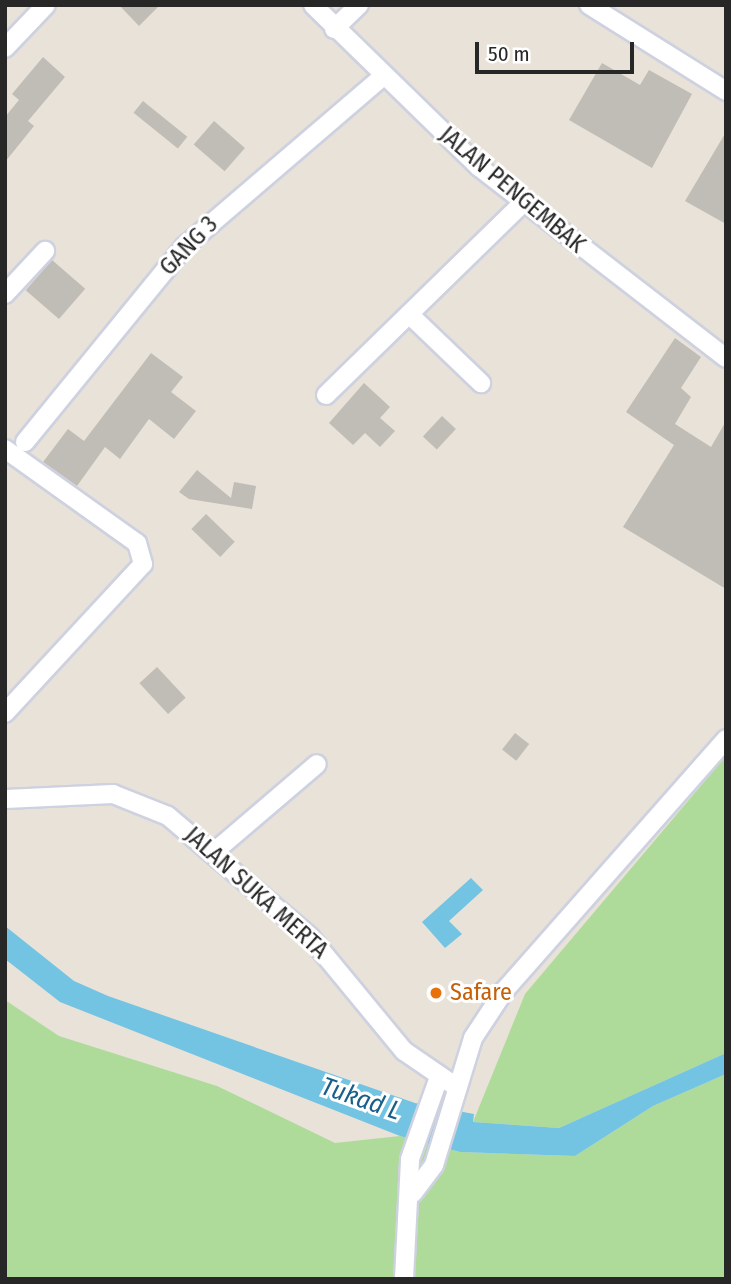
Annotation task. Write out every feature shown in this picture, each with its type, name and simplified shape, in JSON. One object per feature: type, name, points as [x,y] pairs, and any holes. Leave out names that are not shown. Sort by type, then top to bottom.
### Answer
[{"type":"street","points":[[5,48],[46,5]]},
{"type":"street","name":"JALAN PENGEMBAK","points":[[313,5],[381,78],[523,202],[726,358]]},
{"type":"street","points":[[334,29],[359,5]]},
{"type":"street","points":[[589,5],[726,91]]},
{"type":"street","name":"GANG 3","points":[[24,443],[185,246],[381,78]]},
{"type":"street","points":[[326,395],[523,202]]},
{"type":"street","points":[[5,294],[45,251]]},
{"type":"street","points":[[409,314],[481,383]]},
{"type":"street","points":[[5,449],[137,543],[143,564],[5,713]]},
{"type":"street","points":[[413,1193],[438,1153],[473,1038],[521,970],[726,739]]},
{"type":"street","points":[[214,852],[317,764]]},
{"type":"street","name":"JALAN SUKA MERTA","points":[[7,795],[73,792],[130,797],[169,816],[310,937],[381,1028],[456,1096]]},
{"type":"street","points":[[404,1279],[413,1193],[414,1146],[438,1080]]},
{"type":"green space","points":[[726,756],[726,1053],[559,1128],[473,1122],[525,994]]},
{"type":"green space","points":[[5,1000],[59,1036],[217,1086],[335,1143],[400,1136],[460,1152],[575,1156],[653,1106],[726,1074],[726,1279],[5,1279]]},
{"type":"water","points":[[471,878],[483,890],[449,921],[462,934],[445,948],[422,922]]},
{"type":"water","name":"Tukad L","points":[[5,926],[74,981],[108,996],[415,1103],[474,1114],[473,1122],[559,1128],[726,1053],[726,1074],[653,1106],[575,1156],[460,1152],[400,1136],[60,1002],[5,959]]},
{"type":"building","points":[[119,5],[160,5],[139,26]]},
{"type":"building","points":[[43,57],[65,77],[28,121],[34,126],[5,162],[5,117],[19,100],[12,94]]},
{"type":"building","points":[[602,63],[640,85],[649,70],[692,94],[652,168],[569,120]]},
{"type":"building","points":[[143,101],[187,137],[178,149],[134,113]]},
{"type":"building","points":[[214,121],[245,148],[225,171],[194,144]]},
{"type":"building","points":[[726,132],[726,224],[685,201]]},
{"type":"building","points":[[52,260],[85,289],[59,319],[26,290]]},
{"type":"building","points":[[675,338],[701,357],[681,388],[691,397],[675,424],[711,447],[726,421],[726,589],[623,527],[674,445],[626,412]]},
{"type":"building","points":[[151,353],[183,377],[171,392],[196,411],[174,439],[149,419],[120,459],[105,447],[77,486],[43,462],[68,429],[84,441]]},
{"type":"building","points":[[364,383],[390,407],[380,418],[395,431],[380,447],[365,433],[353,445],[329,423]]},
{"type":"building","points":[[442,416],[456,429],[437,449],[423,436]]},
{"type":"building","points":[[197,470],[231,498],[234,482],[256,486],[252,509],[189,499],[179,492]]},
{"type":"building","points":[[206,514],[235,542],[220,557],[191,529]]},
{"type":"building","points":[[157,667],[186,698],[168,714],[139,683]]},
{"type":"building","points":[[515,733],[529,744],[516,761],[502,750]]},
{"type":"place","name":"Safare","points":[[436,993]]}]
